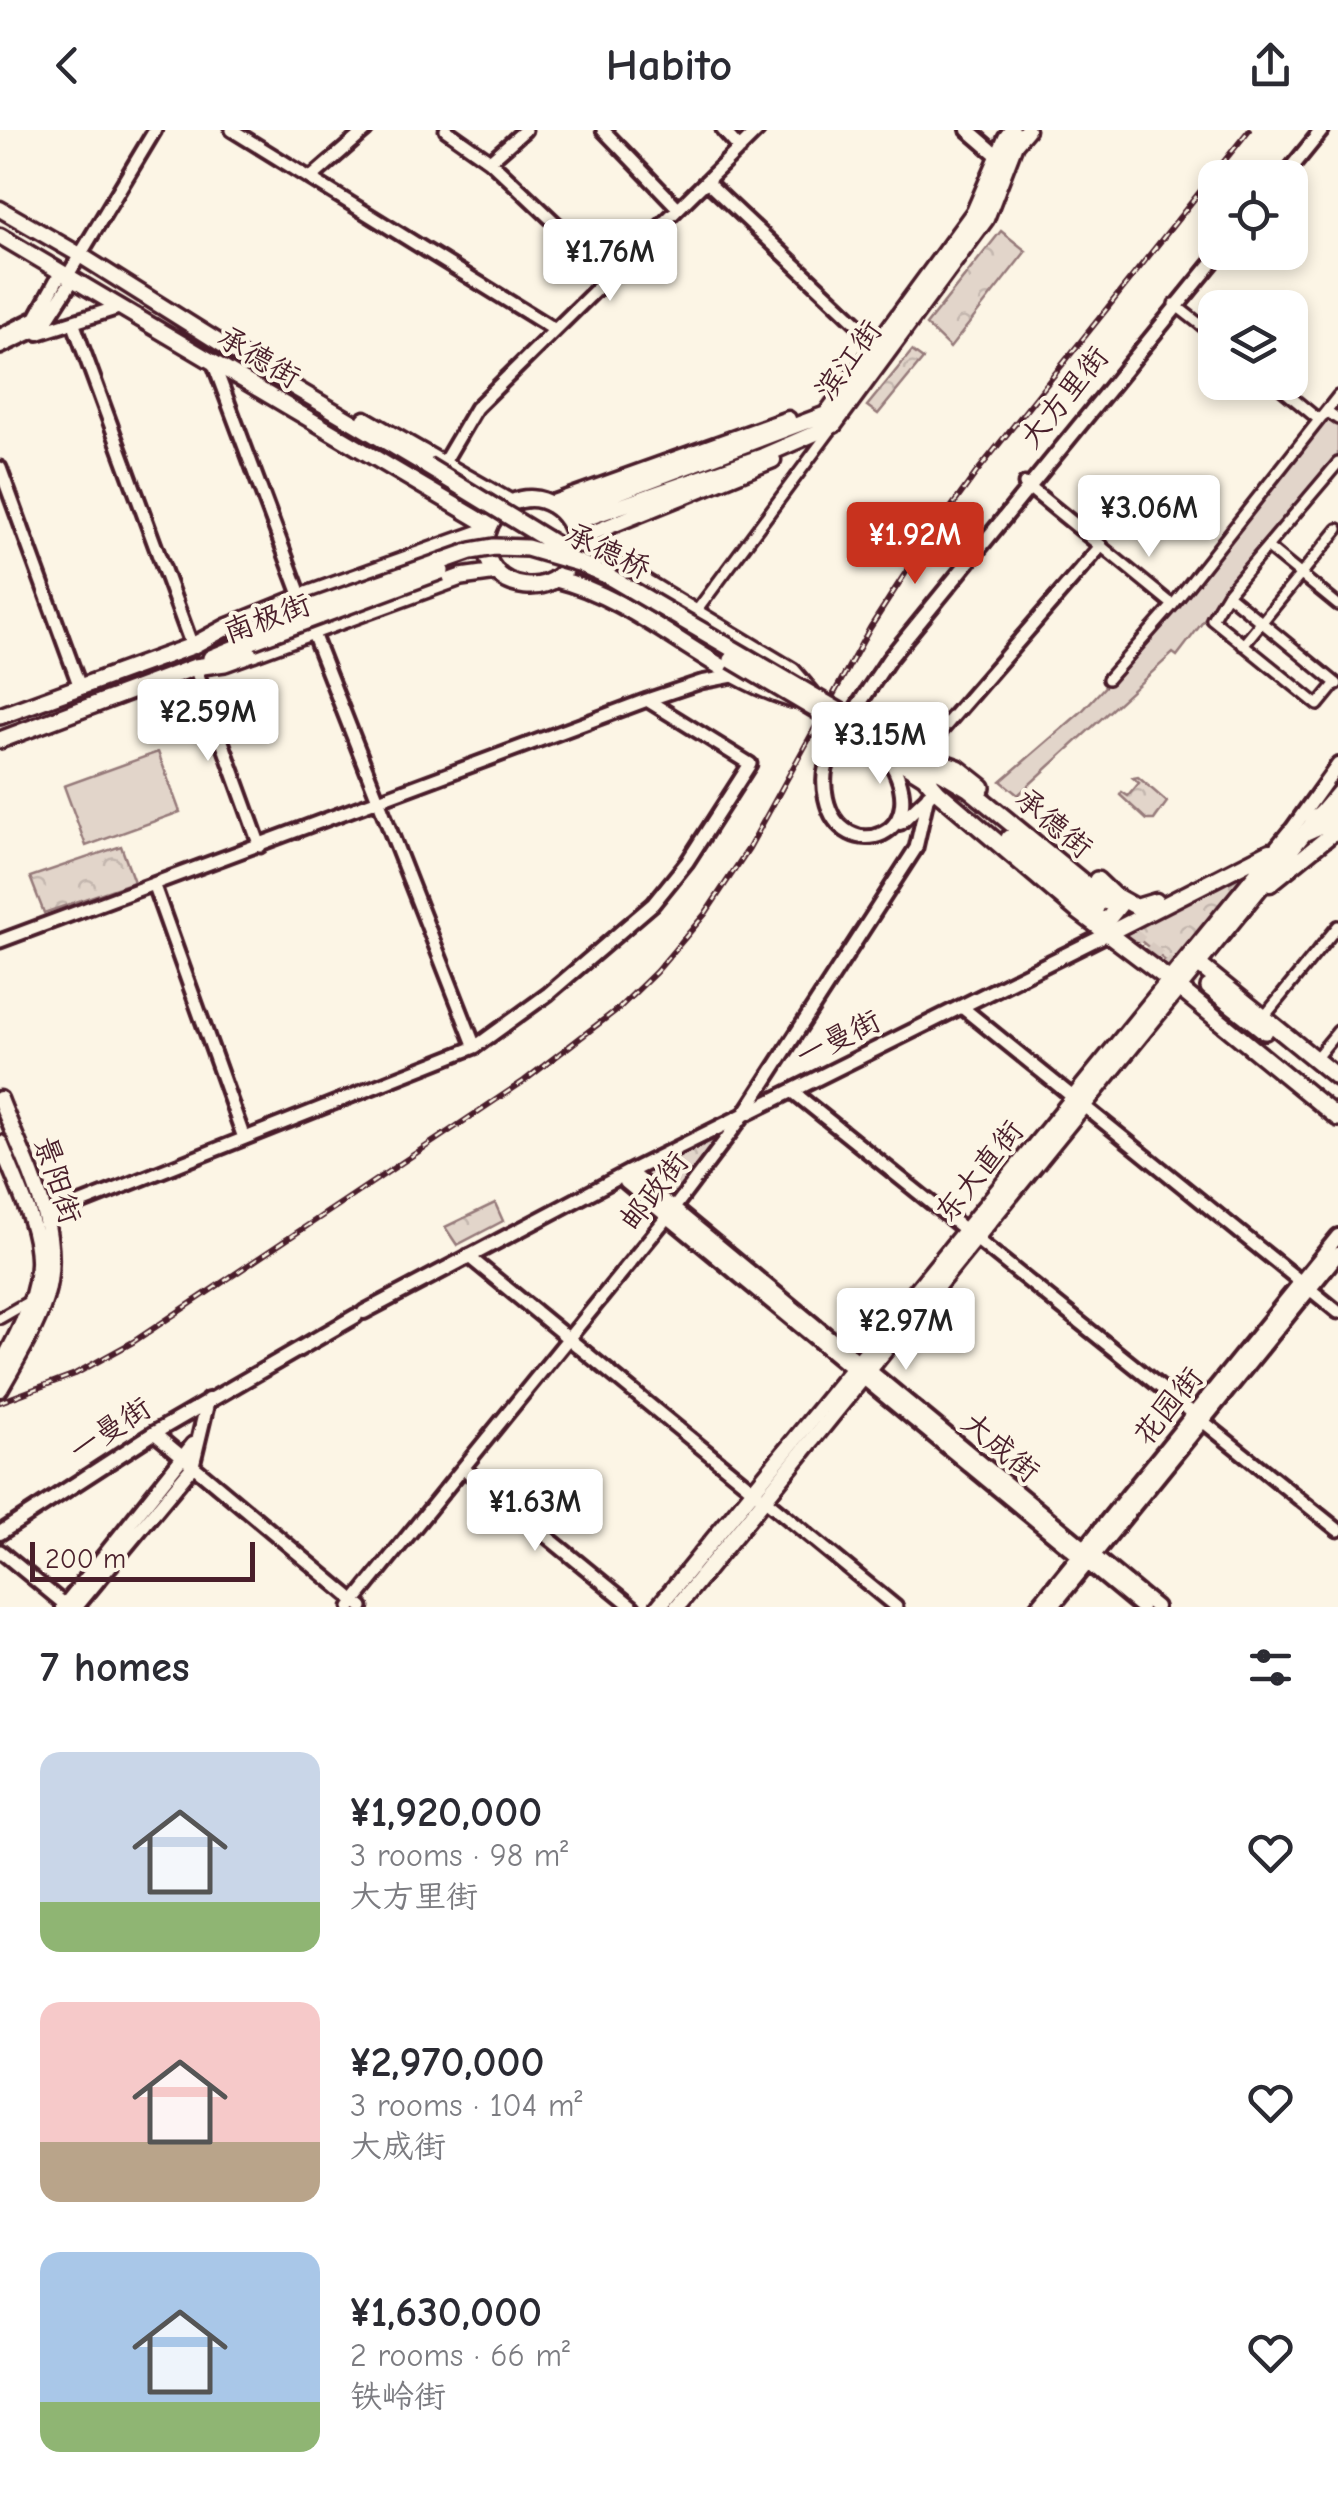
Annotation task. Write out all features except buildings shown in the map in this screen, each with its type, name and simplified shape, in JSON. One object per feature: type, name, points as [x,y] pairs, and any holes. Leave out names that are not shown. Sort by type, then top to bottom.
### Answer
[{"type":"highway","points":[[435,465],[608,576]]},
{"type":"highway","points":[[565,520],[570,562],[556,579],[529,587],[508,581],[488,556],[489,528],[499,512],[512,503],[535,499],[565,520],[694,613],[792,671],[808,698]]},
{"type":"highway","name":"南极街","points":[[0,716],[192,646],[226,627],[489,528]]},
{"type":"highway","name":"承德桥","points":[[251,635],[448,557],[494,547],[543,550],[608,576],[860,730]]},
{"type":"highway","name":"承德桥","points":[[251,635],[454,566],[497,558],[526,558],[561,565],[604,584],[808,698]]},
{"type":"highway","name":"南极街","points":[[0,740],[195,668],[225,663],[462,577],[498,572]]},
{"type":"highway","points":[[556,579],[597,593],[774,694],[808,698]]},
{"type":"highway","points":[[192,646],[251,635]]},
{"type":"highway","points":[[195,668],[251,635]]},
{"type":"highway","name":"承德街","points":[[860,730],[925,778]]},
{"type":"highway","name":"承德街","points":[[860,730],[883,750],[967,804],[1103,907]]},
{"type":"highway","points":[[925,778],[958,768],[1103,907],[1110,933],[1338,1118]]},
{"type":"highway","points":[[1198,964],[1338,1078]]},
{"type":"highway","points":[[1338,1090],[1206,990],[1338,1105]]},
{"type":"main road","points":[[968,130],[1003,160]]},
{"type":"main road","name":"滨江街","points":[[829,418],[986,220],[1012,130]]},
{"type":"main road","name":"滨江街","points":[[829,418],[1027,130]]},
{"type":"main road","points":[[1292,160],[1314,130]]},
{"type":"main road","points":[[1295,160],[1322,130]]},
{"type":"main road","points":[[0,210],[80,254],[236,354],[435,465],[512,503]]},
{"type":"main road","name":"承德街","points":[[0,236],[489,528]]},
{"type":"main road","name":"大方里街","points":[[925,778],[890,833],[875,840],[854,839],[843,833],[829,817],[821,790],[822,770],[861,694],[901,638],[1203,270]]},
{"type":"main road","points":[[0,336],[26,326],[41,313],[67,275]]},
{"type":"main road","points":[[26,337],[42,327],[67,275]]},
{"type":"main road","points":[[147,298],[224,336],[435,465]]},
{"type":"main road","points":[[0,346],[120,308]]},
{"type":"main road","points":[[565,520],[758,468],[829,418]]},
{"type":"main road","points":[[565,520],[829,418]]},
{"type":"main road","name":"大方里街","points":[[883,750],[895,768],[904,798],[901,812],[890,829],[878,836],[852,834],[839,824],[828,806],[826,766],[889,659],[1027,486]]},
{"type":"main road","name":"东大直街","points":[[1174,983],[1198,964],[1250,900],[1298,832],[1338,765]]},
{"type":"main road","points":[[1332,826],[1338,792]]},
{"type":"main road","points":[[1250,900],[1332,826],[1338,805]]},
{"type":"main road","points":[[1103,907],[1148,906],[1298,832],[1332,826]]},
{"type":"main road","name":"东大直街","points":[[658,1607],[759,1495],[973,1234],[1174,983],[1275,848],[1298,832]]},
{"type":"main road","name":"一曼街","points":[[0,1532],[206,1402],[468,1256],[1275,848]]},
{"type":"main road","name":"景阳街","points":[[0,1389],[45,1298],[51,1262],[42,1220],[1,1107]]},
{"type":"main road","name":"景阳街","points":[[0,1143],[42,1220],[40,1272],[34,1300],[0,1367]]},
{"type":"main road","name":"大成街","points":[[625,1175],[1086,1556],[1141,1607]]},
{"type":"main road","name":"花园街","points":[[1038,1607],[1086,1556],[1305,1286],[1338,1236]]},
{"type":"main road","name":"花园街","points":[[1305,1286],[1338,1254]]},
{"type":"main road","points":[[68,1606],[187,1464],[206,1402]]},
{"type":"main road","name":"东大直街","points":[[677,1607],[759,1495]]},
{"type":"main road","name":"花园街","points":[[1052,1607],[1086,1556]]},
{"type":"main road","name":"大成街","points":[[1086,1556],[1156,1607]]},
{"type":"street","points":[[67,275],[155,130]]},
{"type":"street","points":[[232,130],[555,330]]},
{"type":"street","points":[[312,177],[366,130]]},
{"type":"street","points":[[446,130],[490,161],[610,274]]},
{"type":"street","points":[[490,161],[525,130]]},
{"type":"street","points":[[603,130],[678,208]]},
{"type":"street","points":[[723,130],[740,148]]},
{"type":"street","points":[[435,465],[476,408],[758,130]]},
{"type":"street","points":[[706,181],[878,343]]},
{"type":"street","points":[[1175,305],[1198,323]]},
{"type":"street","points":[[74,322],[192,646]]},
{"type":"street","points":[[213,362],[300,598]]},
{"type":"street","points":[[1108,679],[1173,605],[1338,396]]},
{"type":"street","points":[[1295,400],[1318,419]]},
{"type":"street","points":[[1318,419],[1328,412],[1338,419]]},
{"type":"street","name":"滨江街","points":[[694,613],[829,418]]},
{"type":"street","points":[[1227,594],[1337,684],[1318,705],[1212,619],[1227,594],[1338,463]]},
{"type":"street","points":[[0,468],[80,687]]},
{"type":"street","points":[[1027,486],[1173,605]]},
{"type":"street","points":[[1243,645],[1336,535]]},
{"type":"street","points":[[925,778],[1101,546]]},
{"type":"street","points":[[1267,547],[1338,604]]},
{"type":"street","points":[[312,631],[474,1046]]},
{"type":"street","points":[[195,668],[260,846]]},
{"type":"street","points":[[0,942],[647,700],[701,682],[738,675]]},
{"type":"street","points":[[42,1220],[474,1046],[548,994],[653,904],[687,862],[750,764],[647,700]]},
{"type":"street","name":"邮政街","points":[[356,1605],[741,1119],[916,848],[925,778]]},
{"type":"street","points":[[154,886],[244,1138]]},
{"type":"street","points":[[1264,1018],[1338,926]]},
{"type":"street","points":[[962,1008],[1338,1312]]},
{"type":"street","points":[[1315,1059],[1338,1031]]},
{"type":"street","points":[[792,1091],[1338,1530]]},
{"type":"street","points":[[468,1256],[896,1607]]},
{"type":"street","points":[[0,1318],[34,1300]]},
{"type":"street","points":[[154,1433],[356,1605]]},
{"type":"street","points":[[462,1468],[633,1607]]},
{"type":"street","points":[[0,1552],[68,1606]]},
{"type":"green space","points":[[1001,231],[1026,251],[950,348],[926,325]]},
{"type":"green space","points":[[912,351],[923,359],[878,414],[867,406]]},
{"type":"green space","points":[[1328,415],[1338,423],[1338,457],[1177,656],[1173,653],[1018,795],[1001,781],[1081,712],[1172,615]]},
{"type":"green space","points":[[158,752],[180,812],[86,846],[64,786]]},
{"type":"green space","points":[[1138,777],[1167,802],[1154,820],[1147,820],[1120,795],[1122,792],[1128,796],[1139,783],[1133,778]]},
{"type":"green space","points":[[121,846],[134,882],[44,913],[30,877]]},
{"type":"green space","points":[[1242,875],[1245,878],[1174,962],[1168,963],[1131,933],[1131,930]]},
{"type":"green space","points":[[720,1131],[723,1133],[676,1196],[671,1197],[642,1176],[643,1171]]},
{"type":"green space","points":[[495,1203],[503,1221],[457,1245],[445,1227]]},
{"type":"tunnel","points":[[1111,919],[1203,993]]},
{"type":"railway","points":[[0,1402],[75,1374],[133,1342],[524,1081],[619,1008],[656,972],[705,914],[749,848],[870,628],[919,552],[976,473],[1249,130]]}]
